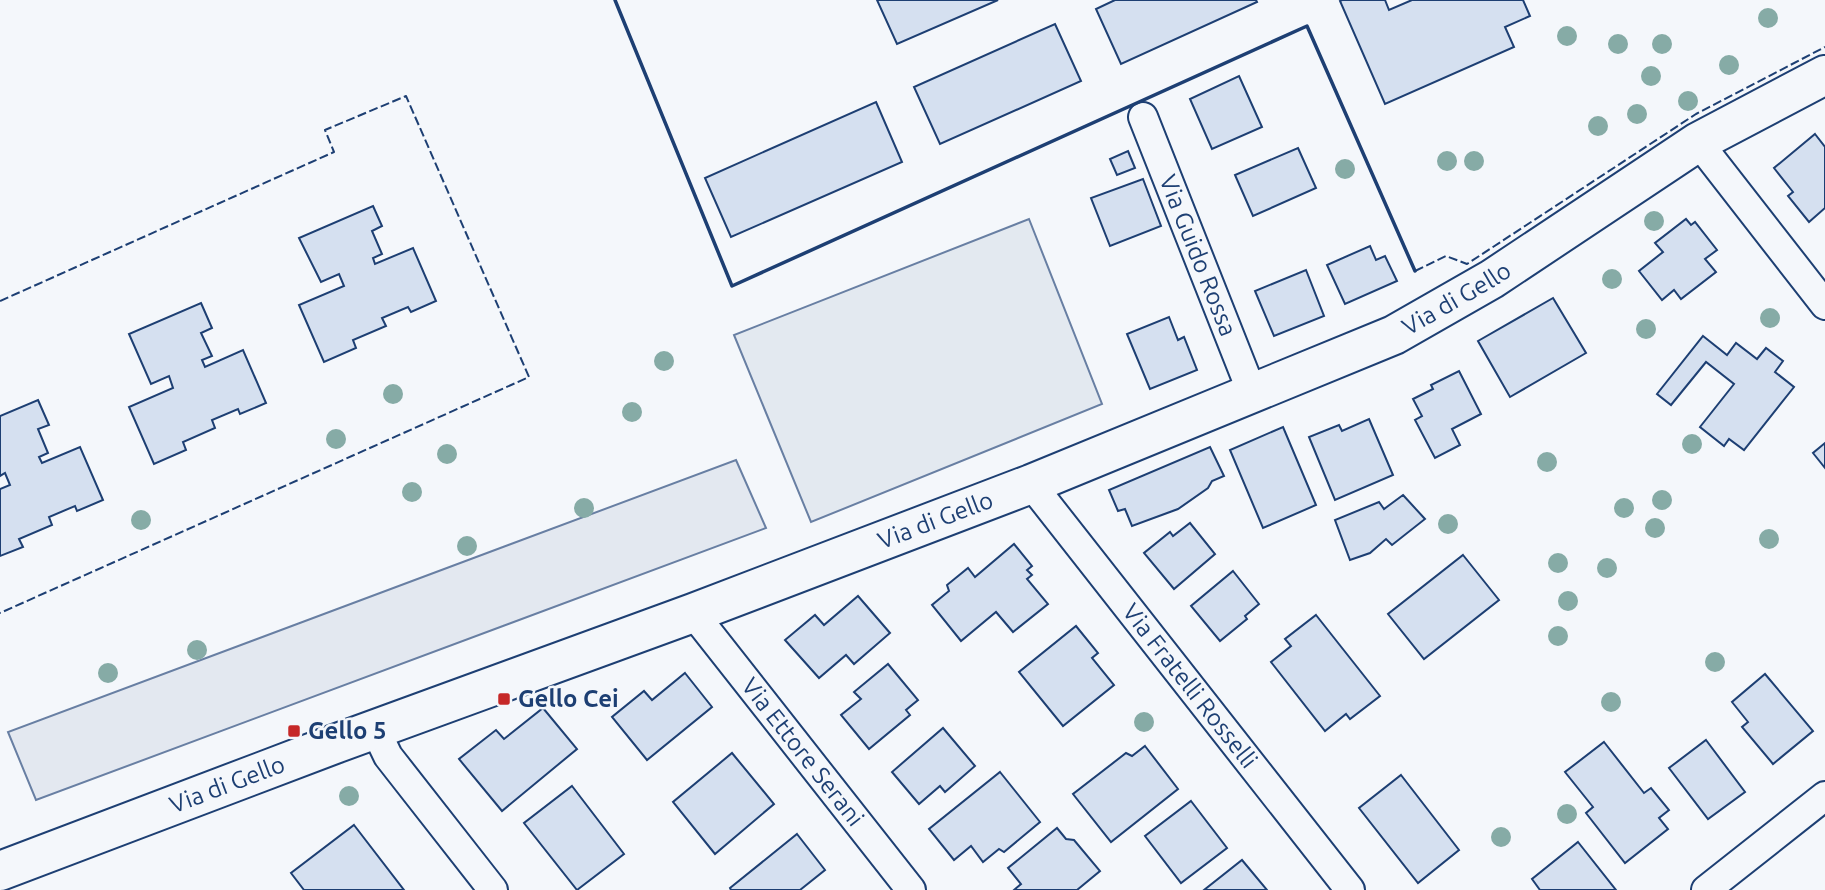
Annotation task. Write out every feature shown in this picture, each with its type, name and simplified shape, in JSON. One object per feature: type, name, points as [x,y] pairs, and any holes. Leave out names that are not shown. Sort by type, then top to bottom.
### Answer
[{"type":"street","name":"Via di Gello","points":[[0,871],[375,729],[693,613],[1031,484],[1253,395],[1419,322],[1492,279],[1698,142],[1825,75]]},
{"type":"street","name":"Via Guido Rossa","points":[[1143,117],[1253,395]]},
{"type":"street","points":[[1698,142],[1825,305]]},
{"type":"street","name":"Via Fratelli Rosselli","points":[[1031,484],[1350,890]]},
{"type":"street","name":"Via Ettore Serani","points":[[693,613],[911,890]]},
{"type":"street","points":[[375,729],[388,756],[493,890]]},
{"type":"street","points":[[1706,890],[1825,796]]},
{"type":"shaded area","points":[[1029,219],[1102,404],[811,522],[734,335]]},
{"type":"shaded area","points":[[736,460],[766,528],[36,800],[8,732]]},
{"type":"building","points":[[877,0],[998,0],[897,44]]},
{"type":"building","points":[[1115,0],[1257,2],[1121,64],[1096,9]]},
{"type":"building","points":[[1385,0],[1389,10],[1412,0],[1523,0],[1530,16],[1505,27],[1514,47],[1385,104],[1340,1]]},
{"type":"building","points":[[1055,24],[1081,81],[940,144],[914,87]]},
{"type":"building","points":[[1239,76],[1262,127],[1212,149],[1190,99]]},
{"type":"building","points":[[876,102],[902,162],[731,237],[705,178]]},
{"type":"building","points":[[1815,134],[1825,147],[1825,208],[1809,222],[1788,196],[1793,192],[1774,168]]},
{"type":"building","points":[[1298,148],[1316,188],[1253,216],[1235,175]]},
{"type":"building","points":[[1128,151],[1135,168],[1117,175],[1110,159]]},
{"type":"building","points":[[1143,179],[1161,226],[1110,246],[1091,198]]},
{"type":"building","points":[[373,206],[382,226],[372,231],[382,254],[373,258],[375,264],[413,248],[436,301],[411,312],[408,307],[382,318],[386,326],[353,340],[356,348],[324,362],[299,305],[344,286],[339,274],[321,282],[299,238]]},
{"type":"building","points":[[1686,219],[1691,225],[1695,222],[1717,250],[1705,259],[1716,272],[1681,299],[1674,290],[1662,300],[1639,271],[1663,252],[1655,243]]},
{"type":"building","points":[[1370,246],[1376,260],[1385,256],[1397,281],[1345,304],[1327,265]]},
{"type":"building","points":[[1306,270],[1324,316],[1274,336],[1255,291]]},
{"type":"building","points":[[1553,298],[1586,353],[1510,397],[1478,341]]},
{"type":"building","points":[[201,303],[212,328],[201,333],[212,356],[202,360],[205,367],[243,350],[266,403],[240,414],[238,409],[212,420],[215,428],[183,442],[186,450],[154,464],[129,407],[173,388],[169,376],[151,384],[129,334]]},
{"type":"building","points":[[1169,317],[1178,340],[1184,337],[1197,370],[1150,389],[1127,334]]},
{"type":"building","points":[[1703,336],[1727,355],[1736,343],[1757,359],[1766,348],[1783,361],[1775,372],[1794,387],[1744,450],[1729,439],[1724,446],[1700,427],[1734,384],[1706,362],[1671,405],[1657,394]]},
{"type":"building","points":[[1459,371],[1481,414],[1452,429],[1460,445],[1435,458],[1415,420],[1422,416],[1413,399],[1433,389],[1431,385]]},
{"type":"building","points":[[38,400],[49,425],[38,429],[48,453],[39,457],[42,463],[80,447],[103,500],[77,511],[75,506],[49,517],[52,525],[19,539],[23,547],[0,556],[0,489],[10,485],[5,473],[0,476],[0,416]]},
{"type":"building","points":[[1369,419],[1393,475],[1335,500],[1309,437],[1339,425],[1342,431]]},
{"type":"building","points":[[1283,427],[1316,505],[1263,528],[1230,450]]},
{"type":"building","points":[[1825,443],[1825,468],[1813,453]]},
{"type":"building","points":[[1210,447],[1224,476],[1212,481],[1208,488],[1178,509],[1132,526],[1125,509],[1118,511],[1109,490]]},
{"type":"building","points":[[1403,495],[1425,519],[1392,545],[1386,539],[1370,553],[1350,560],[1335,520],[1379,502],[1384,509]]},
{"type":"building","points":[[1190,523],[1215,554],[1174,589],[1144,553],[1170,532],[1173,536]]},
{"type":"building","points":[[1014,544],[1032,566],[1027,570],[1032,575],[1027,579],[1048,604],[1013,632],[996,612],[961,641],[932,605],[949,591],[947,585],[968,568],[975,577]]},
{"type":"building","points":[[1463,555],[1499,600],[1424,659],[1388,614]]},
{"type":"building","points":[[1233,571],[1259,604],[1245,616],[1247,619],[1220,641],[1191,606]]},
{"type":"building","points":[[858,596],[890,633],[854,664],[846,655],[819,678],[785,640],[815,615],[824,625]]},
{"type":"building","points":[[1316,615],[1380,696],[1350,719],[1346,714],[1325,731],[1271,662],[1291,646],[1285,639]]},
{"type":"building","points":[[1076,626],[1098,653],[1092,658],[1114,685],[1063,726],[1019,672]]},
{"type":"building","points":[[888,664],[918,700],[906,710],[910,715],[869,749],[841,715],[861,699],[854,692]]},
{"type":"building","points":[[685,673],[712,707],[647,760],[612,717],[644,691],[652,700]]},
{"type":"building","points":[[1765,674],[1813,731],[1773,764],[1742,727],[1748,722],[1732,702]]},
{"type":"building","points":[[543,708],[577,749],[502,811],[459,759],[496,730],[504,739]]},
{"type":"building","points":[[943,728],[975,766],[945,792],[940,786],[919,804],[892,772]]},
{"type":"building","points":[[1706,740],[1745,792],[1708,819],[1669,768]]},
{"type":"building","points":[[1604,742],[1644,793],[1651,788],[1669,810],[1659,818],[1668,829],[1625,863],[1586,813],[1593,807],[1565,772]]},
{"type":"building","points":[[1145,746],[1178,789],[1111,842],[1073,794],[1126,753],[1132,756]]},
{"type":"building","points":[[732,753],[774,804],[715,854],[673,802]]},
{"type":"building","points":[[1000,772],[1040,822],[1004,852],[999,849],[983,862],[971,846],[954,860],[929,829]]},
{"type":"building","points":[[1401,775],[1459,850],[1418,883],[1359,808]]},
{"type":"building","points":[[572,786],[624,854],[577,890],[524,823]]},
{"type":"building","points":[[1191,801],[1227,848],[1181,883],[1145,836]]},
{"type":"building","points":[[354,825],[404,890],[304,890],[291,873]]},
{"type":"building","points":[[1057,828],[1066,839],[1074,840],[1100,871],[1077,890],[1014,890],[1021,884],[1008,868]]},
{"type":"building","points":[[797,834],[825,870],[800,890],[731,890],[730,888]]},
{"type":"building","points":[[1578,842],[1616,890],[1540,890],[1532,879]]},
{"type":"building","points":[[1242,860],[1267,890],[1204,890]]},
{"type":"fence","points":[[1415,271],[1446,256],[1467,264],[1696,114],[1825,47]]},
{"type":"fence","points":[[0,301],[334,152],[325,130],[406,96],[529,377],[0,613]]},
{"type":"wall","points":[[615,0],[732,286],[1307,26],[1415,271]]},
{"type":"place","name":"Gello Cei","points":[[504,699]]},
{"type":"place","name":"Gello 5","points":[[294,731]]}]
